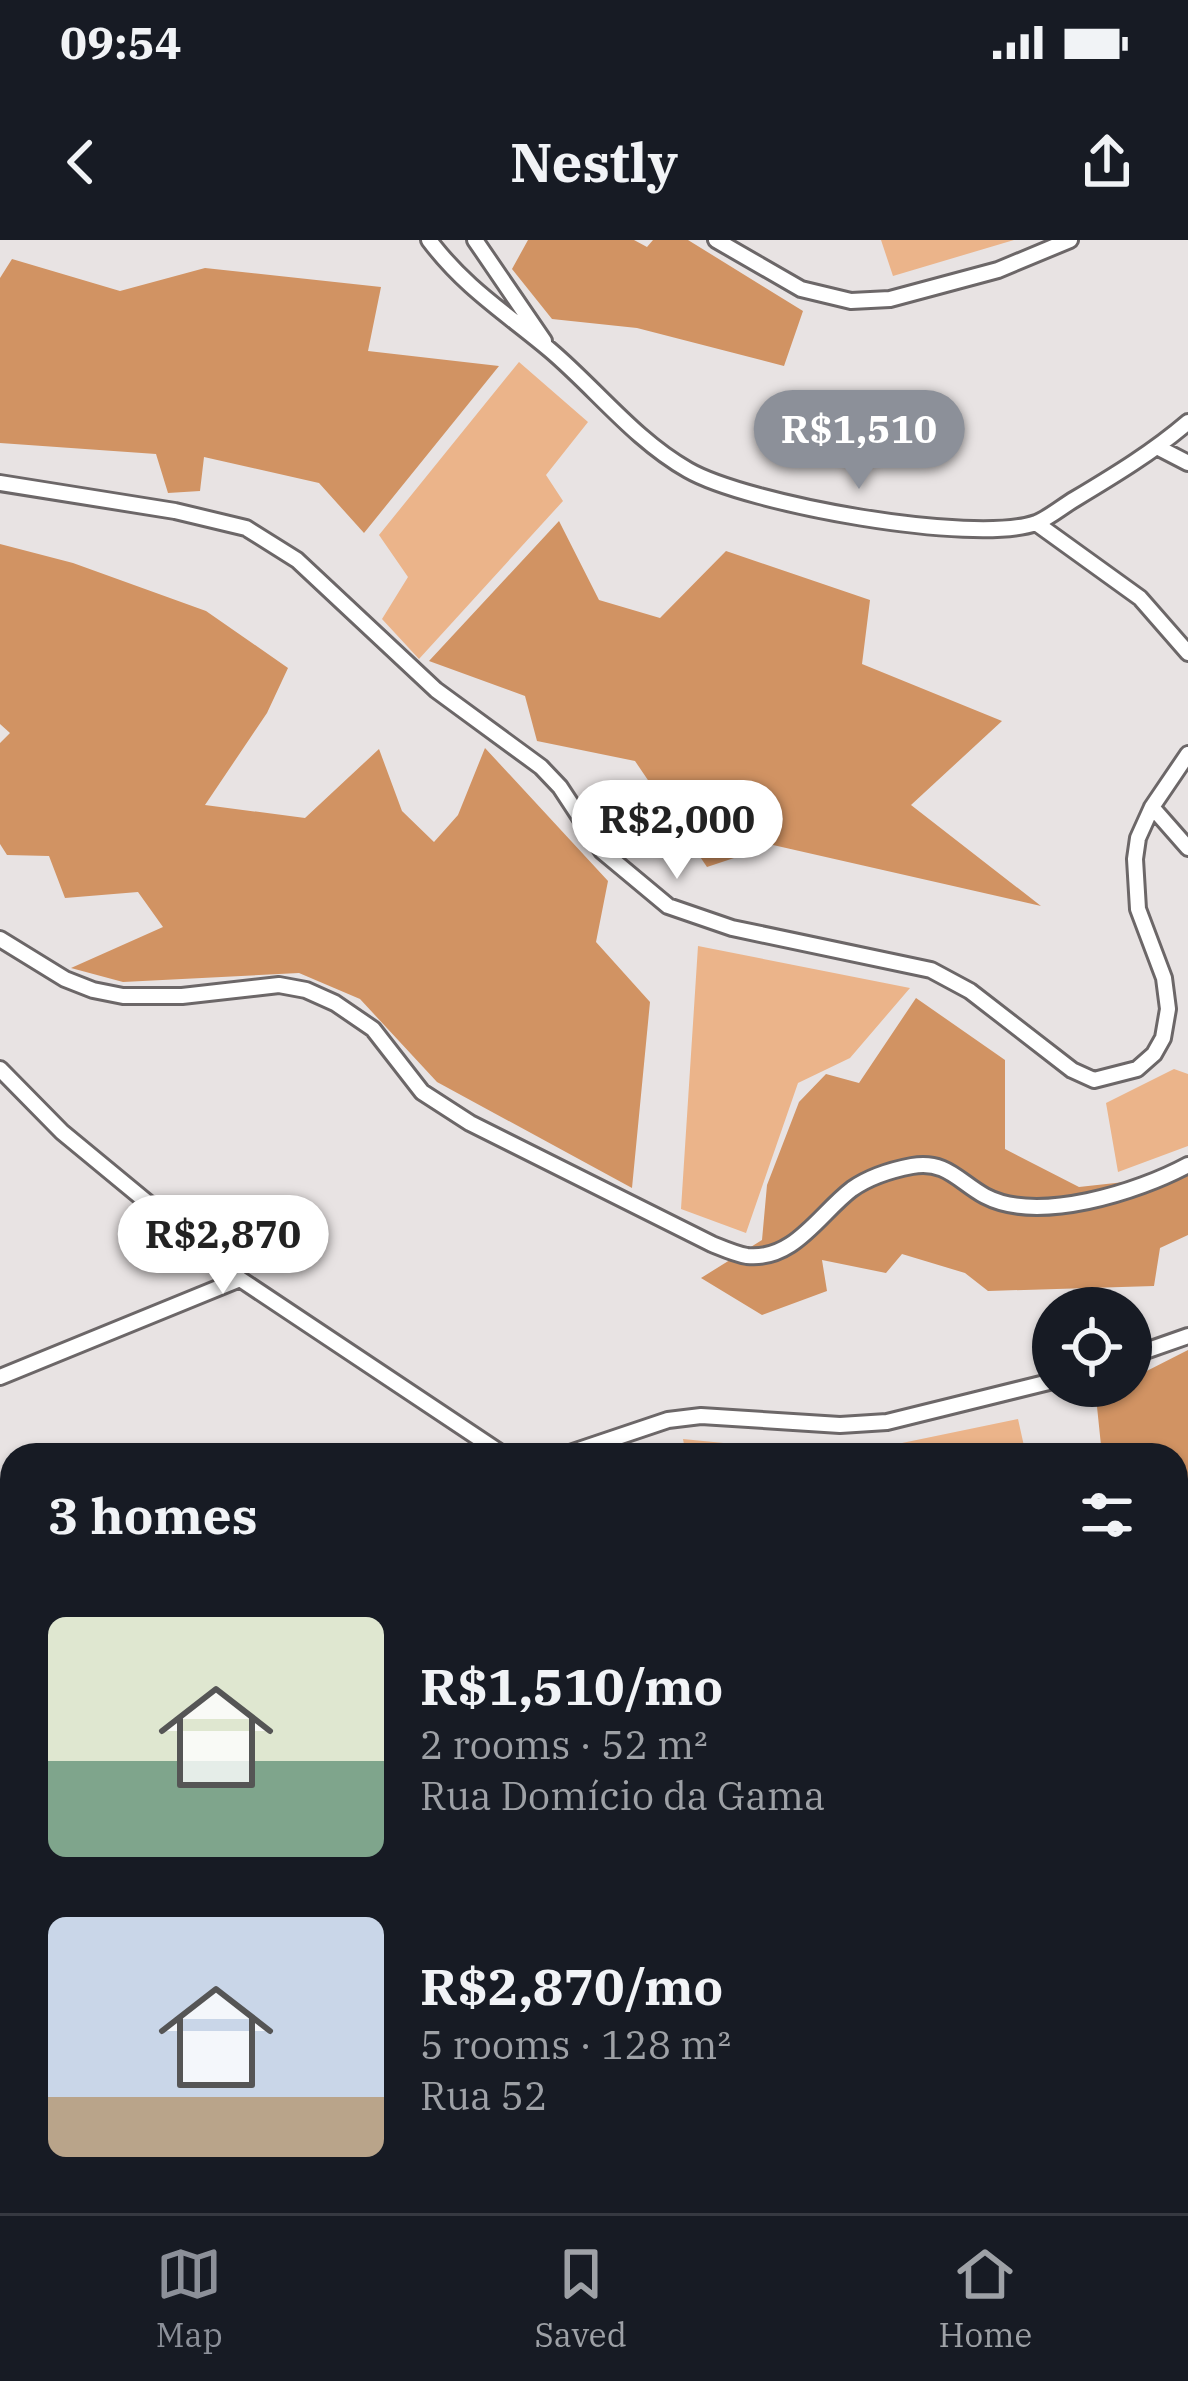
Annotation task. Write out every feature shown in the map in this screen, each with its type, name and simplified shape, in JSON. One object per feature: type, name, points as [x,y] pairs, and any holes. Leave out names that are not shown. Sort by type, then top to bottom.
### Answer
[{"type":"street","points":[[429,240],[450,268],[495,310],[550,350],[632,428],[686,470],[736,492],[846,515],[981,530],[1036,523],[1159,448],[1188,422]]},
{"type":"street","points":[[475,240],[550,350]]},
{"type":"street","points":[[716,240],[801,289],[851,301],[890,299],[998,270],[1070,240]]},
{"type":"street","points":[[1159,448],[1188,463]]},
{"type":"street","points":[[0,483],[175,511],[246,528],[297,560],[436,690],[541,767],[560,787],[602,851],[668,906],[732,928],[931,970],[970,991],[1072,1070],[1094,1080],[1137,1069],[1163,1038],[1168,1009],[1164,978],[1138,909],[1135,859],[1138,838],[1152,807],[1188,754]]},
{"type":"street","points":[[1036,523],[1129,590],[1188,652]]},
{"type":"street","points":[[1152,807],[1188,848]]},
{"type":"street","points":[[0,938],[65,979],[123,996],[182,997],[279,985],[306,990],[373,1029],[422,1092],[470,1123],[712,1244],[748,1256],[771,1252],[795,1240],[815,1228],[848,1192],[892,1170],[933,1165],[950,1170],[986,1197],[1017,1207],[1063,1205],[1139,1188],[1188,1165]]},
{"type":"street","points":[[0,1069],[62,1132],[240,1279],[487,1443]]},
{"type":"street","points":[[0,1377],[240,1279]]},
{"type":"street","points":[[1152,1349],[1188,1336]]},
{"type":"street","points":[[600,1443],[668,1420],[701,1416],[840,1425],[887,1422],[1032,1386]]},
{"type":"shaded area","points":[[528,240],[634,240],[647,247],[653,240],[688,240],[803,311],[784,366],[637,328],[552,319],[512,269]]},
{"type":"shaded area","points":[[881,240],[1014,240],[893,276]]},
{"type":"shaded area","points":[[12,259],[120,291],[205,268],[381,287],[368,351],[499,366],[364,533],[319,483],[204,457],[200,491],[168,493],[156,454],[0,443],[0,278]]},
{"type":"shaded area","points":[[519,362],[588,422],[546,475],[563,501],[419,659],[382,619],[408,577],[379,535]]},
{"type":"shaded area","points":[[559,521],[599,600],[660,618],[726,551],[870,600],[862,664],[1002,721],[911,805],[1041,906],[773,845],[707,867],[635,761],[537,741],[525,696],[429,661]]},
{"type":"shaded area","points":[[0,544],[73,563],[206,611],[288,668],[267,713],[205,805],[305,818],[379,749],[402,811],[434,842],[458,815],[485,748],[608,881],[596,942],[650,1002],[632,1188],[437,1082],[360,999],[299,973],[123,982],[71,968],[163,927],[138,892],[65,898],[49,856],[7,855],[0,844],[0,743],[10,733],[0,724]]},
{"type":"shaded area","points":[[698,946],[910,988],[850,1058],[798,1083],[746,1233],[681,1209]]},
{"type":"shaded area","points":[[916,998],[1005,1060],[1005,1149],[1079,1187],[1188,1175],[1188,1235],[1160,1248],[1154,1286],[988,1291],[965,1273],[902,1254],[886,1273],[822,1260],[827,1291],[762,1315],[701,1278],[762,1240],[767,1185],[799,1102],[826,1074],[859,1083]]},
{"type":"shaded area","points":[[1174,1069],[1188,1074],[1188,1146],[1118,1172],[1106,1103]]},
{"type":"shaded area","points":[[1188,1350],[1188,1443],[1101,1443],[1097,1407],[1152,1407],[1152,1368]]},
{"type":"shaded area","points":[[1018,1419],[1023,1443],[902,1443]]}]
